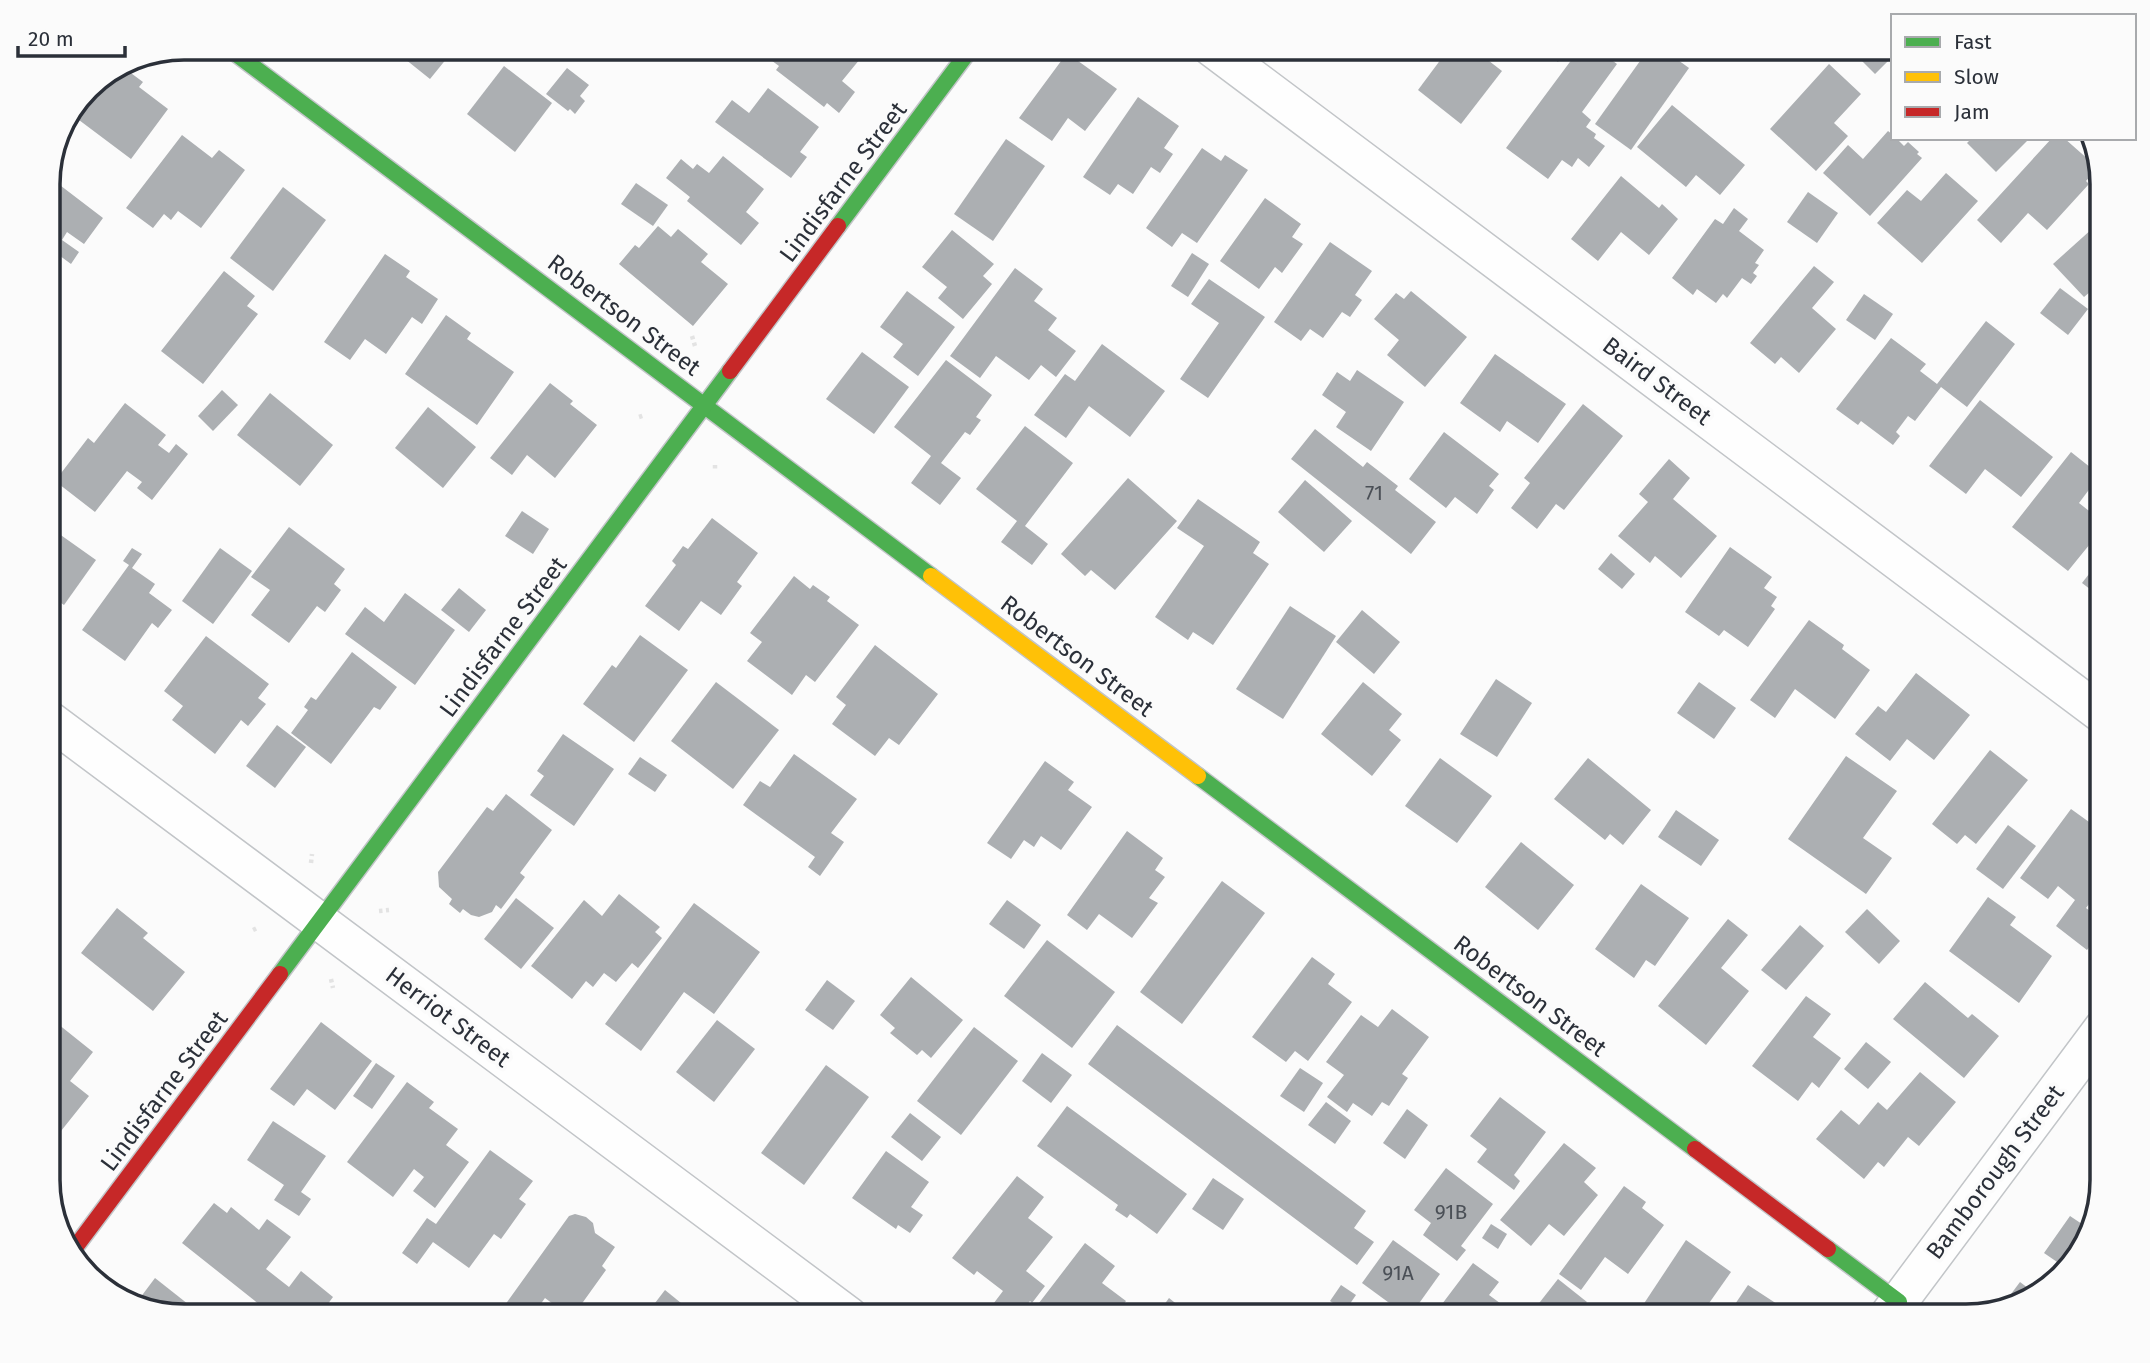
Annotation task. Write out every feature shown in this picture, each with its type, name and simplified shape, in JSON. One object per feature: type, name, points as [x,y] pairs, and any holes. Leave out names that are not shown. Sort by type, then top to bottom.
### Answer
[{"type":"street","name":"Robertson Street","points":[[244,60],[705,404],[1886,1304]]},
{"type":"street","name":"Lindisfarne Street","points":[[78,1244],[962,60]]},
{"type":"street","name":"Baird Street","points":[[1228,60],[2091,706]]},
{"type":"street","name":"Herriot Street","points":[[60,728],[833,1304]]},
{"type":"street","name":"Bamborough Street","points":[[1897,1304],[2091,1044]]},
{"type":"path","points":[[692,336],[695,345]]},
{"type":"path","points":[[311,863],[312,855]]},
{"type":"path","points":[[379,911],[388,910]]},
{"type":"path","points":[[253,930],[259,927]]},
{"type":"path","points":[[331,979],[333,988]]},
{"type":"building","points":[[406,60],[445,60],[430,79]]},
{"type":"building","points":[[771,60],[859,60],[842,81],[855,92],[839,113],[827,103],[824,107],[776,70],[779,66]]},
{"type":"building","points":[[1062,60],[1077,60],[1117,89],[1085,131],[1068,118],[1052,141],[1019,118]]},
{"type":"building","points":[[1440,60],[1488,60],[1502,71],[1461,124],[1418,90]]},
{"type":"building","points":[[1571,60],[1612,60],[1617,64],[1582,112],[1591,120],[1586,127],[1596,134],[1594,138],[1605,146],[1589,167],[1578,158],[1572,167],[1562,160],[1548,179],[1506,148]]},
{"type":"building","points":[[1641,60],[1678,60],[1689,68],[1631,150],[1595,124]]},
{"type":"building","points":[[1861,60],[1889,60],[1875,74]]},
{"type":"building","points":[[1829,64],[1861,94],[1834,123],[1848,136],[1816,171],[1770,129]]},
{"type":"building","points":[[504,66],[552,103],[515,152],[467,114]]},
{"type":"building","points":[[567,68],[589,85],[580,96],[585,101],[575,114],[546,94]]},
{"type":"building","points":[[129,72],[143,82],[139,87],[168,109],[131,159],[78,119],[102,90]]},
{"type":"building","points":[[768,88],[819,127],[800,152],[807,157],[791,178],[715,122],[732,100],[749,113]]},
{"type":"building","points":[[1138,97],[1179,126],[1164,148],[1173,154],[1160,173],[1151,167],[1133,194],[1118,184],[1110,195],[1083,177]]},
{"type":"building","points":[[1672,105],[1745,165],[1720,195],[1696,175],[1686,187],[1637,147]]},
{"type":"building","points":[[1888,131],[1891,140],[1898,140],[1904,146],[1908,142],[1922,158],[1870,216],[1823,173],[1848,145],[1863,159]]},
{"type":"building","points":[[182,135],[212,158],[219,150],[245,170],[201,228],[178,211],[171,220],[164,214],[153,228],[126,208]]},
{"type":"building","points":[[1006,139],[1045,166],[993,241],[954,214]]},
{"type":"building","points":[[1970,140],[2028,140],[1996,172],[1967,143]]},
{"type":"building","points":[[2050,140],[2066,140],[2087,158],[2090,177],[2086,181],[2089,184],[2047,230],[2028,213],[2001,243],[1977,220]]},
{"type":"building","points":[[1202,148],[1221,161],[1225,155],[1248,170],[1197,243],[1182,233],[1172,247],[1146,228]]},
{"type":"building","points":[[723,156],[764,189],[746,212],[759,223],[741,245],[687,201],[690,197],[666,178],[681,159],[693,169],[697,164],[709,173]]},
{"type":"building","points":[[1946,173],[1978,201],[1922,263],[1877,223],[1907,190],[1921,201]]},
{"type":"building","points":[[1621,176],[1659,208],[1662,204],[1678,219],[1649,255],[1621,232],[1598,261],[1571,239]]},
{"type":"building","points":[[636,183],[668,205],[653,226],[621,204]]},
{"type":"building","points":[[60,185],[103,218],[84,244],[67,232],[62,240],[79,252],[71,264],[60,256]]},
{"type":"building","points":[[283,187],[326,220],[273,291],[230,258]]},
{"type":"building","points":[[1808,192],[1838,213],[1817,243],[1787,222]]},
{"type":"building","points":[[1265,198],[1301,224],[1292,237],[1303,244],[1282,273],[1275,267],[1259,289],[1220,261]]},
{"type":"building","points":[[1734,208],[1748,219],[1739,231],[1764,250],[1755,263],[1759,265],[1753,273],[1757,276],[1751,284],[1742,278],[1727,298],[1723,294],[1716,303],[1697,289],[1693,295],[1672,278],[1715,219],[1723,224]]},
{"type":"building","points":[[658,226],[671,237],[678,229],[708,254],[701,262],[728,284],[693,326],[619,264],[635,245],[639,248]]},
{"type":"building","points":[[952,230],[994,264],[983,276],[992,284],[963,319],[938,298],[947,287],[922,267]]},
{"type":"building","points":[[2091,230],[2091,291],[2084,297],[2053,264]]},
{"type":"building","points":[[1330,242],[1372,271],[1355,295],[1362,300],[1350,317],[1342,312],[1323,338],[1310,329],[1301,341],[1274,322]]},
{"type":"building","points":[[1192,253],[1209,264],[1188,297],[1171,286]]},
{"type":"building","points":[[385,254],[410,271],[406,277],[438,299],[422,324],[412,317],[386,354],[365,339],[350,360],[324,342]]},
{"type":"building","points":[[1814,266],[1834,282],[1812,308],[1836,329],[1799,373],[1781,357],[1775,364],[1750,343]]},
{"type":"building","points":[[1015,268],[1043,289],[1034,301],[1057,318],[1048,330],[1076,351],[1056,377],[1041,365],[1029,380],[996,356],[980,378],[950,356]]},
{"type":"building","points":[[224,271],[255,296],[247,306],[258,314],[203,384],[161,351]]},
{"type":"building","points":[[1209,279],[1265,317],[1208,398],[1180,379],[1219,323],[1191,304]]},
{"type":"building","points":[[2060,288],[2088,309],[2068,335],[2040,313]]},
{"type":"building","points":[[907,291],[955,327],[918,376],[893,357],[903,344],[880,327]]},
{"type":"building","points":[[1411,291],[1467,337],[1425,387],[1387,355],[1399,340],[1374,319],[1396,293],[1404,299]]},
{"type":"building","points":[[1864,294],[1893,314],[1875,340],[1846,320]]},
{"type":"building","points":[[446,315],[471,333],[467,339],[514,372],[477,425],[405,374]]},
{"type":"building","points":[[1986,321],[2015,344],[1967,407],[1941,387],[1915,421],[1908,416],[1896,432],[1900,436],[1893,445],[1861,421],[1858,425],[1836,409],[1891,338],[1926,364],[1920,371],[1937,384]]},
{"type":"building","points":[[1102,344],[1165,391],[1130,437],[1089,406],[1066,438],[1034,415],[1065,374],[1075,381]]},
{"type":"building","points":[[862,352],[909,387],[874,434],[826,399]]},
{"type":"building","points":[[1495,354],[1566,404],[1538,443],[1507,421],[1500,432],[1460,403]]},
{"type":"building","points":[[946,360],[992,395],[976,417],[981,420],[970,435],[965,432],[941,463],[961,478],[940,505],[911,483],[931,456],[894,427]]},
{"type":"building","points":[[1357,370],[1404,402],[1371,451],[1336,427],[1346,412],[1322,395],[1337,372],[1350,381]]},
{"type":"building","points":[[550,383],[573,401],[570,404],[597,425],[555,478],[527,455],[512,475],[490,458]]},
{"type":"building","points":[[222,390],[238,405],[213,431],[198,416]]},
{"type":"building","points":[[270,393],[333,445],[300,486],[237,435]]},
{"type":"building","points":[[1980,400],[2053,457],[2021,497],[1985,469],[1966,494],[1929,466]]},
{"type":"building","points":[[125,403],[166,435],[158,445],[169,453],[176,444],[188,454],[152,500],[137,488],[142,482],[127,471],[95,512],[60,485],[60,474],[88,438],[94,443]]},
{"type":"building","points":[[1583,404],[1623,436],[1564,510],[1556,504],[1537,529],[1511,508],[1530,483],[1524,478]]},
{"type":"building","points":[[428,407],[476,447],[443,488],[395,448]]},
{"type":"building","points":[[1025,426],[1073,463],[1025,526],[1048,544],[1032,565],[1001,542],[1017,521],[976,489]]},
{"type":"building","points":[[1315,429],[1363,467],[1367,462],[1398,486],[1395,490],[1436,522],[1411,554],[1291,459]]},
{"type":"building","points":[[1444,432],[1499,474],[1489,486],[1494,490],[1477,514],[1455,497],[1446,508],[1409,479]]},
{"type":"building","points":[[2071,452],[2091,468],[2091,487],[2079,503],[2091,512],[2091,543],[2068,571],[2012,527]]},
{"type":"building","points":[[1669,459],[1690,478],[1673,499],[1717,536],[1681,578],[1655,556],[1650,563],[1618,536],[1648,502],[1639,494]]},
{"type":"building","points":[[1128,478],[1177,521],[1115,590],[1091,570],[1085,576],[1061,554]]},
{"type":"building","points":[[1305,480],[1352,521],[1324,552],[1278,512]]},
{"type":"building","points":[[1198,499],[1260,542],[1253,553],[1269,564],[1213,645],[1193,632],[1188,640],[1155,617],[1204,546],[1177,528]]},
{"type":"building","points":[[522,511],[549,529],[533,554],[505,536]]},
{"type":"building","points":[[712,518],[758,553],[737,582],[742,586],[721,615],[701,601],[679,631],[645,606],[676,565],[672,561],[683,546],[688,549]]},
{"type":"building","points":[[289,527],[345,569],[334,584],[341,590],[325,612],[317,606],[289,643],[251,615],[270,590],[251,577]]},
{"type":"building","points":[[60,534],[96,560],[64,605],[60,602]]},
{"type":"building","points":[[1730,547],[1772,577],[1764,588],[1777,597],[1771,606],[1775,609],[1748,647],[1724,630],[1719,636],[1685,612]]},
{"type":"building","points":[[132,548],[142,554],[132,568],[155,584],[149,593],[172,610],[158,628],[152,623],[125,661],[82,630],[129,565],[123,561]]},
{"type":"building","points":[[220,548],[252,571],[213,624],[182,601]]},
{"type":"building","points":[[1611,553],[1635,574],[1622,589],[1598,569]]},
{"type":"building","points":[[2091,571],[2091,590],[2082,583]]},
{"type":"building","points":[[794,576],[810,589],[813,585],[830,597],[827,601],[859,625],[815,682],[806,675],[792,695],[747,661],[762,642],[750,633]]},
{"type":"building","points":[[459,588],[486,610],[469,632],[441,610]]},
{"type":"building","points":[[405,593],[455,630],[415,685],[345,634],[365,607],[384,622]]},
{"type":"building","points":[[1290,606],[1336,636],[1283,719],[1236,689]]},
{"type":"building","points":[[1362,610],[1400,642],[1374,674],[1336,642]]},
{"type":"building","points":[[1809,620],[1844,645],[1842,649],[1870,670],[1835,719],[1795,689],[1775,718],[1750,700]]},
{"type":"building","points":[[640,635],[688,670],[634,742],[583,704],[612,665],[616,668]]},
{"type":"building","points":[[206,636],[269,684],[258,698],[266,704],[248,726],[241,720],[215,754],[172,720],[183,706],[164,691]]},
{"type":"building","points":[[875,645],[938,694],[899,745],[889,738],[875,756],[832,724],[846,705],[836,697]]},
{"type":"building","points":[[352,652],[397,687],[380,710],[374,707],[331,764],[291,733],[308,710],[304,707],[311,697],[316,700]]},
{"type":"building","points":[[1916,673],[1970,715],[1934,760],[1907,739],[1890,761],[1855,734],[1878,706],[1886,712]]},
{"type":"building","points":[[1496,679],[1532,703],[1497,757],[1460,734]]},
{"type":"building","points":[[716,682],[779,730],[733,789],[671,741]]},
{"type":"building","points":[[1363,682],[1402,714],[1389,730],[1401,740],[1372,776],[1321,734]]},
{"type":"building","points":[[1699,682],[1736,708],[1714,739],[1677,713]]},
{"type":"building","points":[[277,725],[306,747],[275,788],[246,766]]},
{"type":"building","points":[[563,734],[614,769],[574,826],[530,795],[544,776],[537,771]]},
{"type":"building","points":[[1990,750],[2028,780],[1976,844],[1965,835],[1957,844],[1932,824]]},
{"type":"building","points":[[794,754],[857,799],[831,833],[844,842],[820,876],[808,867],[815,857],[743,805],[760,781],[770,787]]},
{"type":"building","points":[[1846,756],[1897,791],[1863,838],[1892,858],[1866,894],[1788,839]]},
{"type":"building","points":[[640,757],[667,775],[655,792],[628,774]]},
{"type":"building","points":[[1440,758],[1492,796],[1457,843],[1405,806]]},
{"type":"building","points":[[1588,758],[1651,810],[1623,845],[1610,834],[1605,840],[1554,799]]},
{"type":"building","points":[[1045,761],[1074,782],[1068,790],[1092,807],[1061,850],[1041,836],[1034,847],[1024,840],[1011,859],[987,843]]},
{"type":"building","points":[[506,794],[552,830],[520,873],[525,877],[501,909],[496,905],[492,912],[479,917],[463,909],[460,913],[449,904],[452,899],[439,887],[438,872],[487,807],[493,811]]},
{"type":"building","points":[[2071,809],[2091,823],[2091,902],[2086,908],[2091,912],[2091,945],[2087,950],[2056,926],[2075,900],[2058,886],[2048,899],[2020,878]]},
{"type":"building","points":[[1676,810],[1719,840],[1701,866],[1658,837]]},
{"type":"building","points":[[2008,825],[2036,846],[2003,889],[1976,869]]},
{"type":"building","points":[[1127,831],[1163,858],[1155,870],[1165,877],[1149,898],[1158,903],[1132,938],[1099,914],[1087,930],[1067,915]]},
{"type":"building","points":[[1521,842],[1574,885],[1538,930],[1485,887]]},
{"type":"building","points":[[1222,881],[1265,913],[1182,1024],[1140,992]]},
{"type":"building","points":[[1641,884],[1689,918],[1655,966],[1646,960],[1634,978],[1595,949]]},
{"type":"building","points":[[619,894],[660,927],[655,932],[662,938],[638,968],[632,963],[616,982],[604,973],[593,987],[586,981],[572,999],[531,966],[584,900],[602,916]]},
{"type":"building","points":[[1988,897],[2016,917],[2010,925],[2052,956],[2019,1003],[1949,951]]},
{"type":"building","points":[[516,898],[554,928],[521,969],[484,939]]},
{"type":"building","points":[[1007,900],[1041,925],[1024,949],[989,924]]},
{"type":"building","points":[[694,903],[760,952],[714,1014],[684,992],[641,1051],[605,1024]]},
{"type":"building","points":[[117,908],[148,933],[143,938],[185,972],[153,1011],[81,953]]},
{"type":"building","points":[[1867,909],[1900,941],[1879,964],[1845,932]]},
{"type":"building","points":[[1728,919],[1748,935],[1721,968],[1749,991],[1706,1045],[1658,1006]]},
{"type":"building","points":[[1800,925],[1824,946],[1786,990],[1761,970]]},
{"type":"building","points":[[1047,940],[1115,992],[1072,1048],[1004,996]]},
{"type":"building","points":[[1312,957],[1335,974],[1328,984],[1352,1002],[1308,1061],[1295,1051],[1286,1062],[1252,1037]]},
{"type":"building","points":[[911,977],[963,1020],[931,1058],[922,1050],[917,1055],[890,1033],[895,1028],[880,1015]]},
{"type":"building","points":[[827,980],[855,1001],[833,1030],[805,1010]]},
{"type":"building","points":[[1925,982],[1968,1018],[1972,1014],[1999,1036],[1964,1078],[1893,1019]]},
{"type":"building","points":[[1806,996],[1831,1014],[1813,1037],[1841,1058],[1819,1088],[1812,1082],[1798,1101],[1752,1066]]},
{"type":"building","points":[[1392,1009],[1429,1037],[1402,1074],[1408,1078],[1389,1106],[1382,1102],[1372,1116],[1353,1103],[1347,1112],[1327,1097],[1344,1075],[1326,1062],[1361,1015],[1378,1027]]},
{"type":"building","points":[[717,1020],[755,1049],[714,1102],[676,1072]]},
{"type":"building","points":[[321,1022],[372,1061],[335,1110],[307,1089],[294,1106],[270,1089]]},
{"type":"building","points":[[1117,1025],[1366,1211],[1354,1228],[1374,1242],[1357,1265],[1088,1064]]},
{"type":"building","points":[[60,1026],[93,1052],[70,1081],[89,1096],[60,1132]]},
{"type":"building","points":[[974,1027],[1018,1061],[961,1135],[917,1101]]},
{"type":"building","points":[[1866,1042],[1891,1062],[1868,1089],[1844,1069]]},
{"type":"building","points":[[1042,1053],[1072,1075],[1051,1103],[1022,1081]]},
{"type":"building","points":[[376,1063],[395,1076],[372,1109],[353,1096]]},
{"type":"building","points":[[826,1065],[869,1097],[804,1185],[761,1153]]},
{"type":"building","points":[[1300,1068],[1323,1083],[1304,1112],[1280,1096]]},
{"type":"building","points":[[1920,1072],[1956,1102],[1919,1146],[1908,1137],[1884,1167],[1878,1162],[1864,1179],[1816,1139],[1841,1110],[1859,1125],[1878,1102],[1887,1110]]},
{"type":"building","points":[[407,1082],[434,1102],[429,1108],[458,1129],[446,1145],[469,1162],[435,1208],[413,1191],[424,1177],[414,1169],[393,1197],[347,1162]]},
{"type":"building","points":[[1500,1097],[1546,1132],[1514,1175],[1520,1181],[1514,1190],[1477,1162],[1487,1149],[1470,1136]]},
{"type":"building","points":[[1326,1102],[1351,1121],[1335,1144],[1308,1125]]},
{"type":"building","points":[[1067,1106],[1187,1194],[1157,1234],[1130,1214],[1127,1218],[1115,1210],[1118,1205],[1037,1146]]},
{"type":"building","points":[[1407,1109],[1428,1125],[1405,1159],[1383,1143]]},
{"type":"building","points":[[910,1113],[941,1137],[922,1161],[891,1137]]},
{"type":"building","points":[[273,1121],[326,1156],[301,1192],[311,1199],[299,1216],[274,1200],[284,1185],[247,1160]]},
{"type":"building","points":[[1564,1143],[1596,1168],[1584,1182],[1598,1195],[1564,1236],[1549,1224],[1531,1246],[1500,1220]]},
{"type":"building","points":[[490,1150],[533,1181],[519,1199],[526,1204],[501,1239],[494,1234],[469,1268],[433,1242],[417,1264],[402,1253],[427,1218],[436,1224]]},
{"type":"building","points":[[886,1151],[929,1182],[911,1207],[923,1215],[910,1233],[898,1225],[896,1229],[852,1198]]},
{"type":"building","points":[[1446,1168],[1493,1204],[1461,1246],[1466,1250],[1457,1261],[1423,1235],[1431,1223],[1414,1210]]},
{"type":"building","points":[[1017,1176],[1044,1197],[1028,1218],[1053,1237],[1026,1271],[1045,1286],[1032,1303],[993,1304],[1003,1291],[977,1271],[974,1275],[952,1258]]},
{"type":"building","points":[[1213,1178],[1244,1199],[1223,1230],[1192,1209]]},
{"type":"building","points":[[1624,1186],[1646,1202],[1642,1208],[1664,1225],[1628,1274],[1605,1257],[1581,1290],[1559,1274]]},
{"type":"building","points":[[214,1203],[227,1213],[231,1207],[259,1230],[267,1219],[291,1237],[266,1269],[289,1287],[301,1271],[333,1297],[328,1304],[259,1304],[182,1243]]},
{"type":"building","points":[[575,1214],[586,1217],[593,1223],[595,1233],[615,1247],[602,1266],[606,1270],[582,1304],[553,1304],[545,1298],[541,1304],[506,1304],[569,1216]]},
{"type":"building","points":[[2070,1216],[2082,1224],[2070,1248],[2058,1263],[2044,1253]]},
{"type":"building","points":[[1491,1224],[1507,1234],[1498,1249],[1482,1238]]},
{"type":"building","points":[[1393,1240],[1440,1274],[1419,1304],[1391,1304],[1362,1283]]},
{"type":"building","points":[[1686,1240],[1731,1272],[1708,1304],[1644,1304]]},
{"type":"building","points":[[1085,1243],[1115,1266],[1102,1283],[1126,1301],[1124,1304],[1038,1304]]},
{"type":"building","points":[[1473,1263],[1499,1282],[1489,1295],[1501,1304],[1442,1304]]},
{"type":"building","points":[[155,1278],[188,1304],[168,1302],[142,1296]]},
{"type":"building","points":[[1558,1279],[1587,1302],[1585,1304],[1538,1304]]},
{"type":"building","points":[[2020,1282],[2027,1287],[2014,1294],[2010,1295]]},
{"type":"building","points":[[1341,1285],[1356,1295],[1350,1304],[1334,1304],[1330,1301]]},
{"type":"building","points":[[1748,1285],[1777,1304],[1735,1304]]},
{"type":"building","points":[[665,1290],[682,1304],[654,1304]]},
{"type":"building","points":[[1169,1298],[1176,1304],[1165,1304]]},
{"type":"traffic: fast","points":[[244,60],[931,576]]},
{"type":"traffic: fast","points":[[838,226],[962,60]]},
{"type":"traffic: fast","points":[[280,974],[730,371]]},
{"type":"traffic: fast","points":[[1198,776],[1695,1149]]},
{"type":"traffic: fast","points":[[1828,1249],[1899,1302]]},
{"type":"traffic: slow","points":[[931,576],[1198,776]]},
{"type":"traffic: jam","points":[[730,371],[838,226]]},
{"type":"traffic: jam","points":[[78,1244],[280,974]]},
{"type":"traffic: jam","points":[[1695,1149],[1828,1249]]}]
